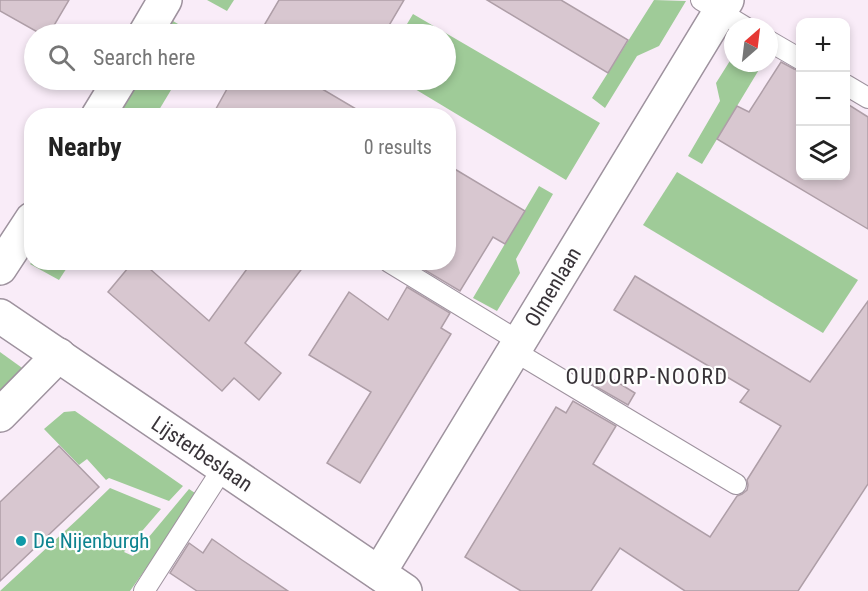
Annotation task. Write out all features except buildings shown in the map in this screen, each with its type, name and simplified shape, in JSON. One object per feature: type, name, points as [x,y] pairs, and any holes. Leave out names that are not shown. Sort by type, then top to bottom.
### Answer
[{"type":"street","points":[[151,24],[165,0]]},
{"type":"street","name":"Olmenlaan","points":[[392,582],[517,346],[723,10]]},
{"type":"street","points":[[103,108],[114,90]]},
{"type":"street","points":[[0,268],[24,231]]},
{"type":"street","name":"Lijsterbeslaan","points":[[0,316],[392,582]]},
{"type":"street","points":[[0,415],[59,355]]},
{"type":"lane","points":[[778,45],[796,56]]},
{"type":"lane","points":[[850,87],[868,98]]},
{"type":"lane","points":[[401,270],[736,484]]},
{"type":"lane","points":[[144,591],[223,468]]},
{"type":"green space","points":[[207,0],[234,0],[227,11]]},
{"type":"green space","points":[[654,0],[686,1],[659,46],[637,56],[605,108],[592,98]]},
{"type":"green space","points":[[413,14],[430,24],[407,24]]},
{"type":"green space","points":[[456,39],[600,123],[566,180],[456,114],[456,108],[446,108],[417,90],[456,90]]},
{"type":"green space","points":[[724,70],[758,72],[702,164],[688,156],[720,101],[716,83]]},
{"type":"green space","points":[[133,90],[171,90],[160,108],[123,108]]},
{"type":"green space","points":[[677,172],[858,280],[823,333],[643,225]]},
{"type":"green space","points":[[539,186],[553,194],[516,259],[520,273],[497,311],[473,298]]},
{"type":"green space","points":[[41,270],[65,270],[59,280]]},
{"type":"green space","points":[[0,352],[25,370],[0,400]]},
{"type":"green space","points":[[75,411],[183,486],[169,501],[109,478],[106,480],[87,459],[79,465],[44,429],[64,412]]},
{"type":"green space","points":[[110,488],[161,509],[124,552],[133,556],[189,489],[198,495],[130,591],[0,591],[79,518]]},
{"type":"place","name":"De Nijenburgh","points":[[21,541]]},
{"type":"district","name":"OUDORP-NOORD","points":[[647,376]]}]
